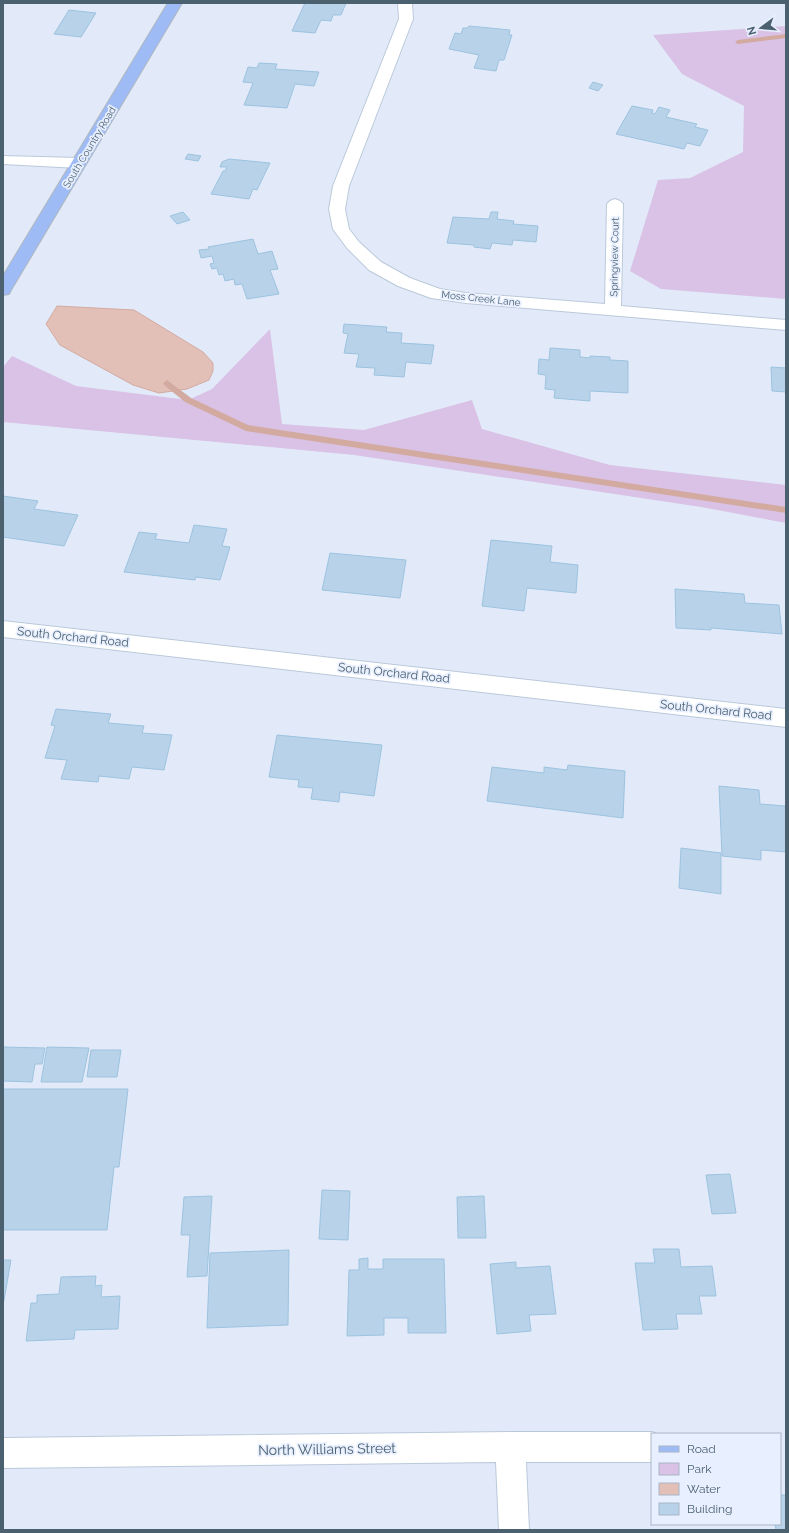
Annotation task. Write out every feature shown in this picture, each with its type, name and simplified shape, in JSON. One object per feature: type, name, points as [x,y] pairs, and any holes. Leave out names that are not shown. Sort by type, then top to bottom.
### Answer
[{"type":"main road","name":"South Country Road","points":[[3,290],[175,3]]},
{"type":"street","name":"Moss Creek Lane","points":[[405,3],[406,19],[341,186],[337,208],[341,229],[353,245],[375,266],[404,282],[437,294],[786,325]]},
{"type":"street","points":[[3,160],[79,163]]},
{"type":"street","name":"Springview Court","points":[[613,310],[615,204]]},
{"type":"street","name":"South Orchard Road","points":[[3,629],[786,718]]},
{"type":"street","points":[[510,1447],[514,1530]]},
{"type":"street","name":"North Williams Street","points":[[3,1453],[510,1447],[651,1447]]},
{"type":"green space","points":[[786,26],[786,299],[661,289],[630,271],[658,180],[690,178],[743,152],[744,106],[682,74],[653,35]]},
{"type":"green space","points":[[270,329],[282,424],[364,430],[472,400],[482,429],[610,465],[786,485],[786,523],[701,507],[354,455],[3,422],[3,367],[12,356],[76,386],[188,400],[212,389]]},
{"type":"water","points":[[57,306],[134,310],[203,352],[213,363],[213,371],[209,380],[187,389],[159,393],[133,385],[60,345],[46,324]]},
{"type":"building","points":[[305,3],[346,3],[341,15],[333,15],[331,21],[321,20],[315,33],[292,31]]},
{"type":"building","points":[[69,10],[96,13],[81,37],[54,34]]},
{"type":"building","points":[[469,26],[510,30],[509,35],[512,35],[504,60],[499,60],[496,71],[474,68],[479,55],[449,49],[455,33],[461,34],[463,28],[467,28]]},
{"type":"building","points":[[259,63],[277,64],[275,69],[319,72],[314,86],[295,84],[287,108],[244,105],[253,83],[243,82],[248,67],[257,68]]},
{"type":"building","points":[[593,82],[603,85],[598,91],[589,88]]},
{"type":"building","points":[[632,106],[653,110],[652,113],[655,114],[659,107],[670,110],[666,117],[697,124],[695,127],[708,130],[700,146],[687,143],[684,149],[616,134]]},
{"type":"building","points":[[188,154],[201,156],[198,161],[185,159]]},
{"type":"building","points":[[229,159],[270,163],[257,190],[253,189],[249,199],[211,194],[223,171],[225,171],[227,167],[220,167],[222,162]]},
{"type":"building","points":[[183,212],[190,220],[177,224],[170,216]]},
{"type":"building","points":[[491,212],[498,212],[497,219],[514,221],[513,224],[538,226],[536,242],[513,240],[512,245],[492,243],[490,249],[474,247],[474,245],[447,243],[453,217],[489,219]]},
{"type":"building","points":[[253,239],[258,254],[272,251],[278,269],[270,270],[279,294],[247,299],[242,284],[235,285],[234,279],[225,281],[223,274],[219,275],[217,268],[212,269],[210,264],[214,263],[212,256],[201,258],[199,250]]},
{"type":"building","points":[[344,324],[387,327],[386,332],[402,333],[401,343],[434,345],[431,364],[406,362],[404,377],[374,375],[375,368],[356,367],[359,354],[344,353],[348,334],[343,333]]},
{"type":"building","points":[[550,348],[580,350],[580,357],[610,357],[610,360],[628,361],[628,393],[590,391],[590,401],[554,398],[555,390],[545,389],[546,375],[538,374],[539,359],[549,360]]},
{"type":"building","points":[[771,367],[786,368],[786,392],[772,391]]},
{"type":"building","points":[[3,496],[38,501],[34,509],[78,515],[64,546],[3,537]]},
{"type":"building","points":[[194,525],[227,529],[222,546],[230,547],[220,580],[196,577],[195,580],[124,572],[139,532],[157,534],[155,539],[189,543]]},
{"type":"building","points":[[491,540],[552,546],[550,562],[578,565],[576,593],[527,588],[524,611],[482,606]]},
{"type":"building","points":[[330,553],[406,560],[400,598],[322,590]]},
{"type":"building","points":[[675,589],[744,594],[745,603],[779,605],[782,634],[711,628],[711,630],[676,628]]},
{"type":"building","points":[[56,709],[111,714],[108,723],[144,726],[142,733],[172,735],[164,770],[132,767],[129,779],[99,776],[98,782],[61,779],[67,760],[45,758],[55,726],[51,725]]},
{"type":"building","points":[[277,735],[382,745],[374,796],[340,792],[339,802],[311,799],[313,788],[298,787],[299,780],[269,777]]},
{"type":"building","points":[[568,765],[625,771],[623,818],[487,801],[492,767],[544,773],[544,767],[567,770]]},
{"type":"building","points":[[719,786],[759,790],[760,804],[786,806],[786,852],[761,850],[761,860],[722,856]]},
{"type":"building","points":[[681,848],[721,853],[721,894],[679,888]]},
{"type":"building","points":[[3,1047],[45,1048],[42,1064],[35,1064],[32,1082],[3,1081]]},
{"type":"building","points":[[47,1047],[89,1048],[82,1082],[41,1082]]},
{"type":"building","points":[[91,1050],[121,1050],[117,1077],[87,1077]]},
{"type":"building","points":[[3,1089],[128,1089],[119,1167],[114,1167],[107,1230],[3,1230]]},
{"type":"building","points":[[730,1174],[736,1213],[712,1214],[706,1175]]},
{"type":"building","points":[[322,1190],[350,1191],[348,1240],[319,1239]]},
{"type":"building","points":[[212,1196],[207,1276],[187,1277],[190,1235],[181,1235],[184,1197]]},
{"type":"building","points":[[484,1196],[486,1238],[458,1238],[457,1197]]},
{"type":"building","points":[[653,1249],[679,1249],[681,1267],[712,1266],[716,1296],[699,1296],[702,1314],[676,1314],[678,1329],[643,1330],[635,1263],[655,1263]]},
{"type":"building","points":[[289,1250],[288,1325],[207,1328],[210,1253]]},
{"type":"building","points":[[368,1258],[368,1269],[383,1269],[383,1259],[444,1259],[446,1333],[408,1333],[408,1318],[384,1318],[384,1335],[347,1336],[349,1270],[359,1270],[359,1259]]},
{"type":"building","points":[[3,1260],[11,1260],[3,1306]]},
{"type":"building","points":[[516,1262],[516,1268],[550,1266],[556,1314],[529,1315],[531,1331],[497,1334],[490,1264]]},
{"type":"building","points":[[96,1276],[95,1286],[102,1285],[101,1297],[120,1296],[118,1329],[75,1330],[74,1339],[26,1341],[31,1303],[37,1303],[37,1295],[59,1294],[61,1277]]},
{"type":"building","points":[[781,1495],[786,1495],[786,1530],[776,1530],[775,1525],[781,1525]]},
{"type":"waterway","points":[[738,42],[786,36]]},
{"type":"waterway","points":[[167,383],[188,400],[246,428],[786,510]]}]
